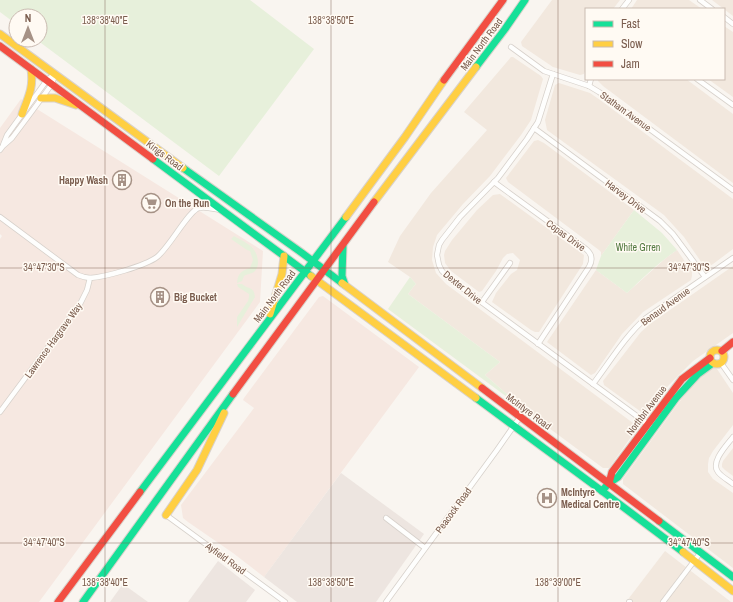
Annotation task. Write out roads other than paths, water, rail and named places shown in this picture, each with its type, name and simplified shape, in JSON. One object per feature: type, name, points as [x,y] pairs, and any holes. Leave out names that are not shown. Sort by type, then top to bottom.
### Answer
[{"type":"main road","name":"Main North Road","points":[[58,602],[313,262],[503,0]]},
{"type":"main road","name":"Main North Road","points":[[83,602],[231,397],[525,0]]},
{"type":"main road","name":"Kings Road","points":[[0,34],[313,262]]},
{"type":"main road","name":"Kings Road","points":[[0,46],[317,280]]},
{"type":"main road","points":[[22,114],[32,88],[33,78],[31,69]]},
{"type":"main road","points":[[41,98],[52,97],[84,108]]},
{"type":"main road","points":[[343,246],[342,276],[345,285]]},
{"type":"main road","points":[[268,321],[282,274],[284,256]]},
{"type":"main road","name":"McIntyre Road","points":[[313,262],[701,552],[733,578]]},
{"type":"main road","name":"McIntyre Road","points":[[317,280],[602,491],[733,591]]},
{"type":"main road","points":[[405,330],[420,348],[417,354]]},
{"type":"main road","points":[[723,353],[733,342]]},
{"type":"main road","points":[[723,353],[733,348]]},
{"type":"main road","name":"Northbri Avenue","points":[[602,491],[609,483],[612,472],[651,426],[682,379],[715,361],[710,354],[713,350],[718,350],[723,353]]},
{"type":"main road","points":[[715,361],[724,359],[723,353]]},
{"type":"main road","points":[[166,515],[200,464],[231,397]]},
{"type":"street","points":[[623,8],[629,0]]},
{"type":"street","points":[[700,0],[711,8]]},
{"type":"street","name":"Statham Avenue","points":[[511,47],[544,71],[589,86],[605,96],[733,190]]},
{"type":"street","points":[[1,148],[7,135],[22,114],[55,74]]},
{"type":"street","name":"Dexter Drive","points":[[553,74],[538,122],[527,140],[498,178],[464,212],[445,236],[439,245],[437,255],[439,265],[446,276],[651,426]]},
{"type":"street","points":[[589,86],[590,80]]},
{"type":"street","points":[[698,80],[733,105]]},
{"type":"street","points":[[1,148],[12,138],[41,98],[49,82]]},
{"type":"street","name":"Harvey Drive","points":[[534,128],[660,221],[676,238],[705,277]]},
{"type":"street","name":"Copas Drive","points":[[494,182],[586,248],[592,257],[589,267],[538,344]]},
{"type":"street","points":[[0,217],[78,275],[84,278],[99,278],[145,263],[157,257],[180,230],[192,212],[198,208],[205,207],[222,210]]},
{"type":"street","name":"Benaud Avenue","points":[[593,384],[640,323],[733,258]]},
{"type":"street","points":[[482,302],[510,263]]},
{"type":"street","name":"Lawrence Hargrave Way","points":[[0,412],[80,304],[87,290],[90,278]]},
{"type":"street","points":[[715,361],[733,380]]},
{"type":"street","name":"Peacock Road","points":[[386,602],[520,417]]},
{"type":"street","points":[[733,437],[717,458],[715,465],[716,470],[733,484]]},
{"type":"street","name":"Ayfield Road","points":[[166,515],[285,602]]},
{"type":"street","points":[[386,518],[425,548]]},
{"type":"street","points":[[663,602],[701,552]]},
{"type":"place","name":"Happy Wash","points":[[122,180]]},
{"type":"place","name":"On the Run","points":[[151,203]]},
{"type":"place","name":"Big Bucket","points":[[160,297]]},
{"type":"place","name":"McIntyre Medical Centre","points":[[547,498]]},
{"type":"park label","name":"White Grren","points":[[638,247]]}]
